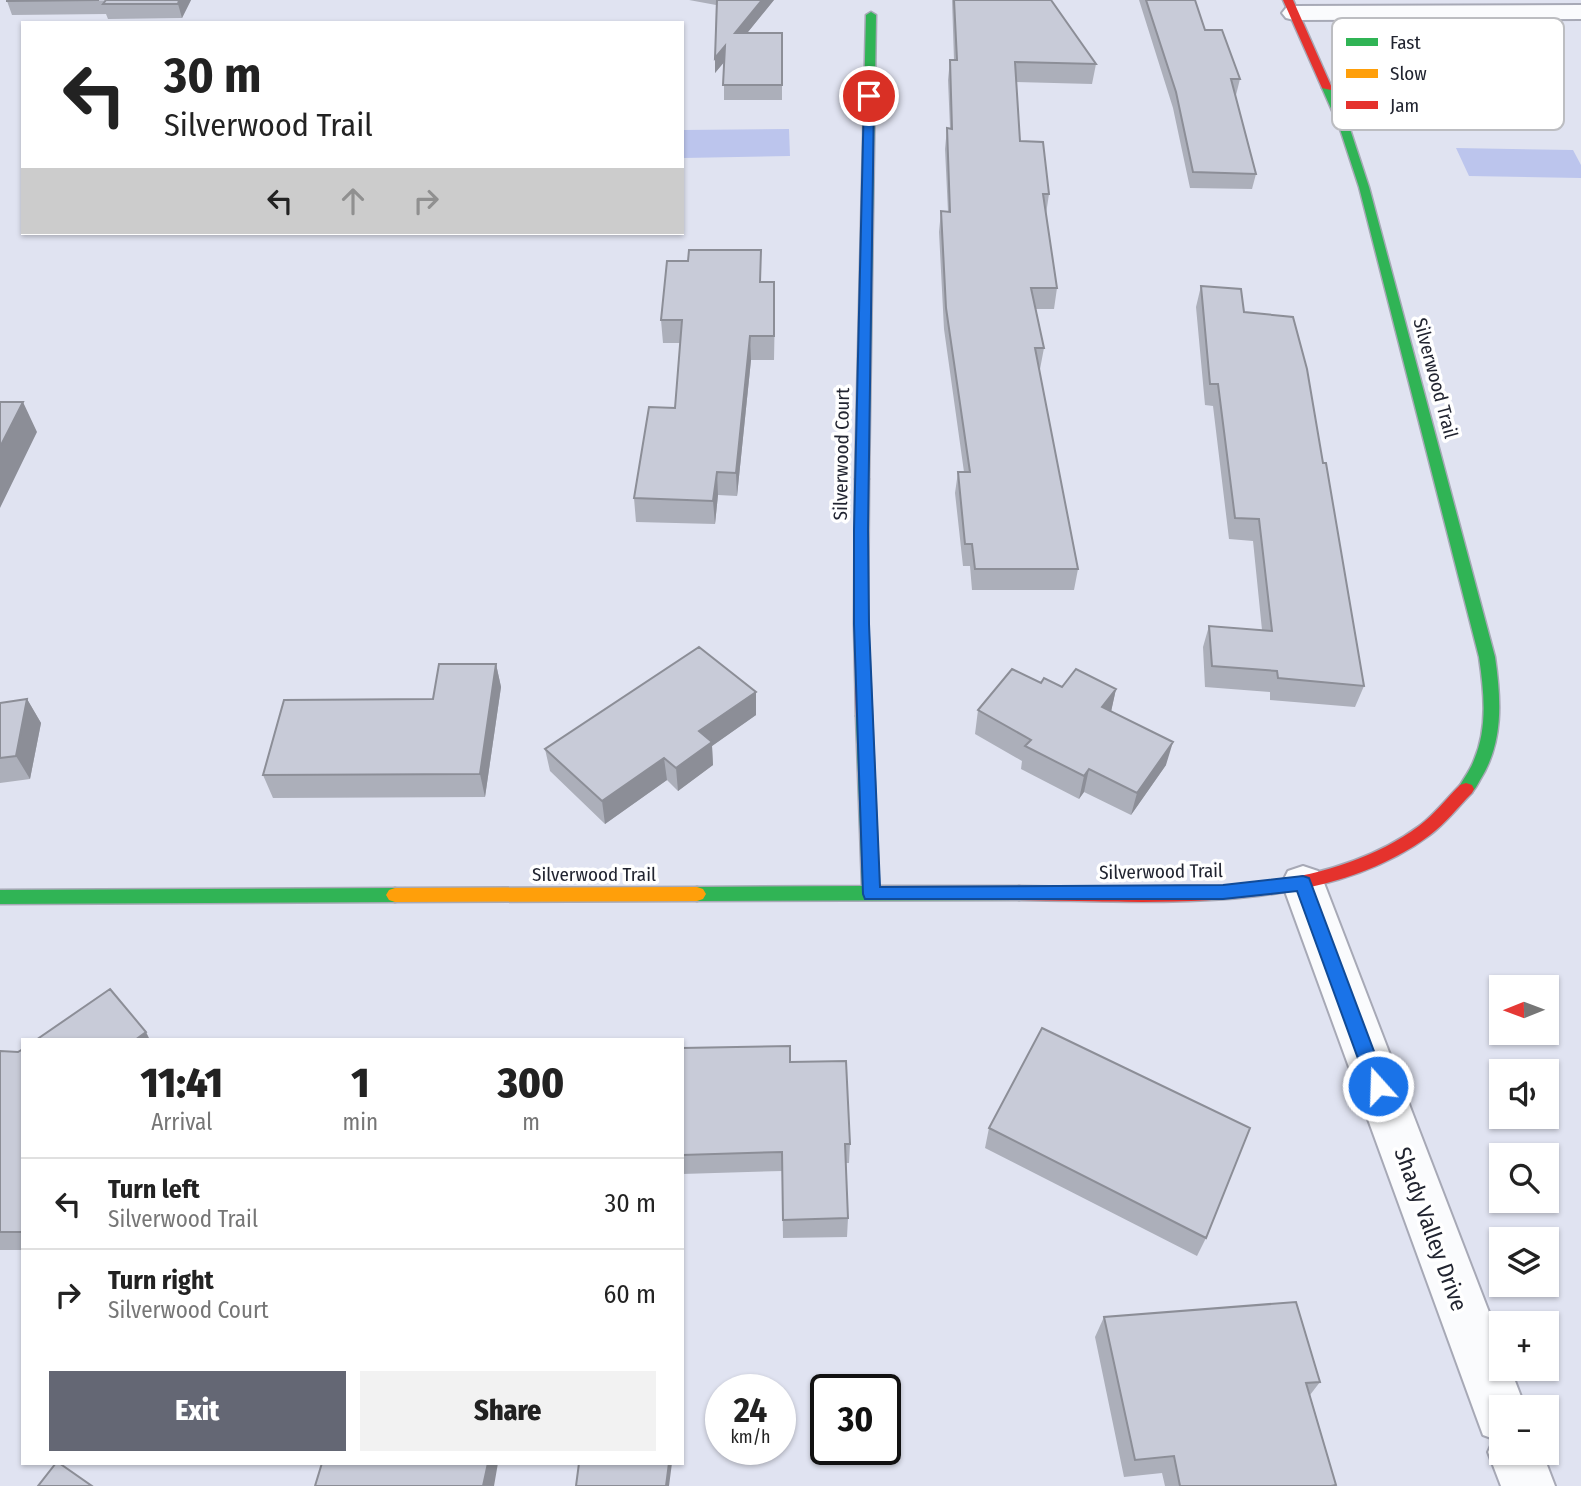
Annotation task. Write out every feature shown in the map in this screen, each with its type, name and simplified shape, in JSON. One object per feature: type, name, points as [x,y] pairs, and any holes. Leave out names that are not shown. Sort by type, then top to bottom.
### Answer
[{"type":"street","points":[[1291,6],[1581,12]]},
{"type":"street","name":"Silverwood Trail","points":[[1291,6],[1332,99]]},
{"type":"street","name":"Silverwood Court","points":[[871,15],[861,544],[872,894]]},
{"type":"street","name":"Silverwood Trail","points":[[0,897],[1223,892],[1303,883],[1337,875],[1398,848],[1434,824],[1461,798],[1485,756],[1493,729],[1494,701],[1488,657],[1364,187],[1345,130]]},
{"type":"street","name":"Shady Valley Drive","points":[[1303,883],[1494,1395]]},
{"type":"street","points":[[1520,1465],[1528,1486]]},
{"type":"shaded area","points":[[789,129],[790,156],[684,158],[684,130]]},
{"type":"shaded area","points":[[1456,148],[1573,150],[1581,165],[1581,178],[1469,176]]},
{"type":"building","points":[[7,0],[99,0],[7,1]]},
{"type":"building","points":[[106,0],[179,0],[178,4],[103,4]]},
{"type":"building","points":[[717,0],[762,0],[735,33],[782,33],[782,85],[723,85],[725,46],[715,58]]},
{"type":"building","points":[[954,0],[1051,0],[1096,64],[1015,62],[1020,141],[1043,142],[1049,194],[1043,194],[1057,288],[1031,288],[1044,348],[1035,348],[1078,569],[975,569],[972,544],[965,544],[958,472],[970,472],[946,308],[941,211],[950,212],[947,128],[952,129],[950,60],[957,60]]},
{"type":"building","points":[[1146,0],[1195,0],[1205,30],[1222,30],[1240,79],[1231,79],[1256,174],[1193,172],[1176,92]]},
{"type":"building","points":[[689,250],[761,250],[760,282],[774,282],[774,336],[750,336],[736,473],[717,472],[713,501],[634,498],[649,407],[675,408],[682,320],[661,320],[667,261],[688,261]]},
{"type":"building","points":[[1201,286],[1241,289],[1244,312],[1293,317],[1307,369],[1323,463],[1326,463],[1364,686],[1278,678],[1277,671],[1212,666],[1209,626],[1272,631],[1259,519],[1235,518],[1218,384],[1210,384]]},
{"type":"building","points":[[0,402],[23,402],[0,447]]},
{"type":"building","points":[[699,647],[756,692],[699,731],[712,742],[676,768],[664,758],[602,801],[545,749]]},
{"type":"building","points":[[439,664],[496,664],[480,774],[263,775],[284,700],[433,699]]},
{"type":"building","points":[[1012,669],[1041,683],[1044,678],[1062,687],[1076,669],[1116,689],[1102,707],[1173,742],[1137,793],[1089,769],[1084,776],[1025,746],[1031,740],[978,710]]},
{"type":"building","points":[[27,699],[16,756],[0,758],[0,703]]},
{"type":"building","points":[[110,989],[146,1032],[138,1038],[39,1038]]},
{"type":"building","points":[[1042,1028],[1250,1128],[1206,1238],[989,1128]]},
{"type":"building","points":[[790,1046],[790,1062],[846,1061],[850,1144],[845,1144],[848,1218],[783,1220],[782,1152],[684,1155],[684,1048]]},
{"type":"building","points":[[21,1050],[21,1232],[0,1232],[0,1051]]},
{"type":"building","points":[[1296,1302],[1320,1382],[1306,1383],[1336,1485],[1180,1486],[1174,1456],[1135,1460],[1104,1317]]},
{"type":"building","points":[[54,1465],[62,1465],[92,1486],[38,1486]]},
{"type":"building","points":[[321,1465],[488,1465],[483,1486],[315,1486]]},
{"type":"building","points":[[579,1465],[669,1465],[666,1486],[576,1486]]},
{"type":"traffic: fast","points":[[862,479],[871,15]]},
{"type":"traffic: fast","points":[[1327,88],[1332,99]]},
{"type":"traffic: fast","points":[[1345,130],[1364,187],[1487,657],[1491,726],[1483,758],[1466,789]]},
{"type":"traffic: fast","points":[[864,716],[871,894]]},
{"type":"traffic: fast","points":[[697,894],[1019,893]]},
{"type":"traffic: fast","points":[[0,897],[395,895]]},
{"type":"traffic: slow","points":[[395,895],[697,894]]},
{"type":"traffic: jam","points":[[1288,0],[1327,88]]},
{"type":"traffic: jam","points":[[862,479],[861,624],[864,716]]},
{"type":"traffic: jam","points":[[1019,893],[1198,893],[1260,889],[1320,878],[1376,859],[1425,830],[1466,789]]},
{"type":"route","points":[[869,96],[861,530],[872,894],[1223,892],[1303,883],[1378,1086]]}]
